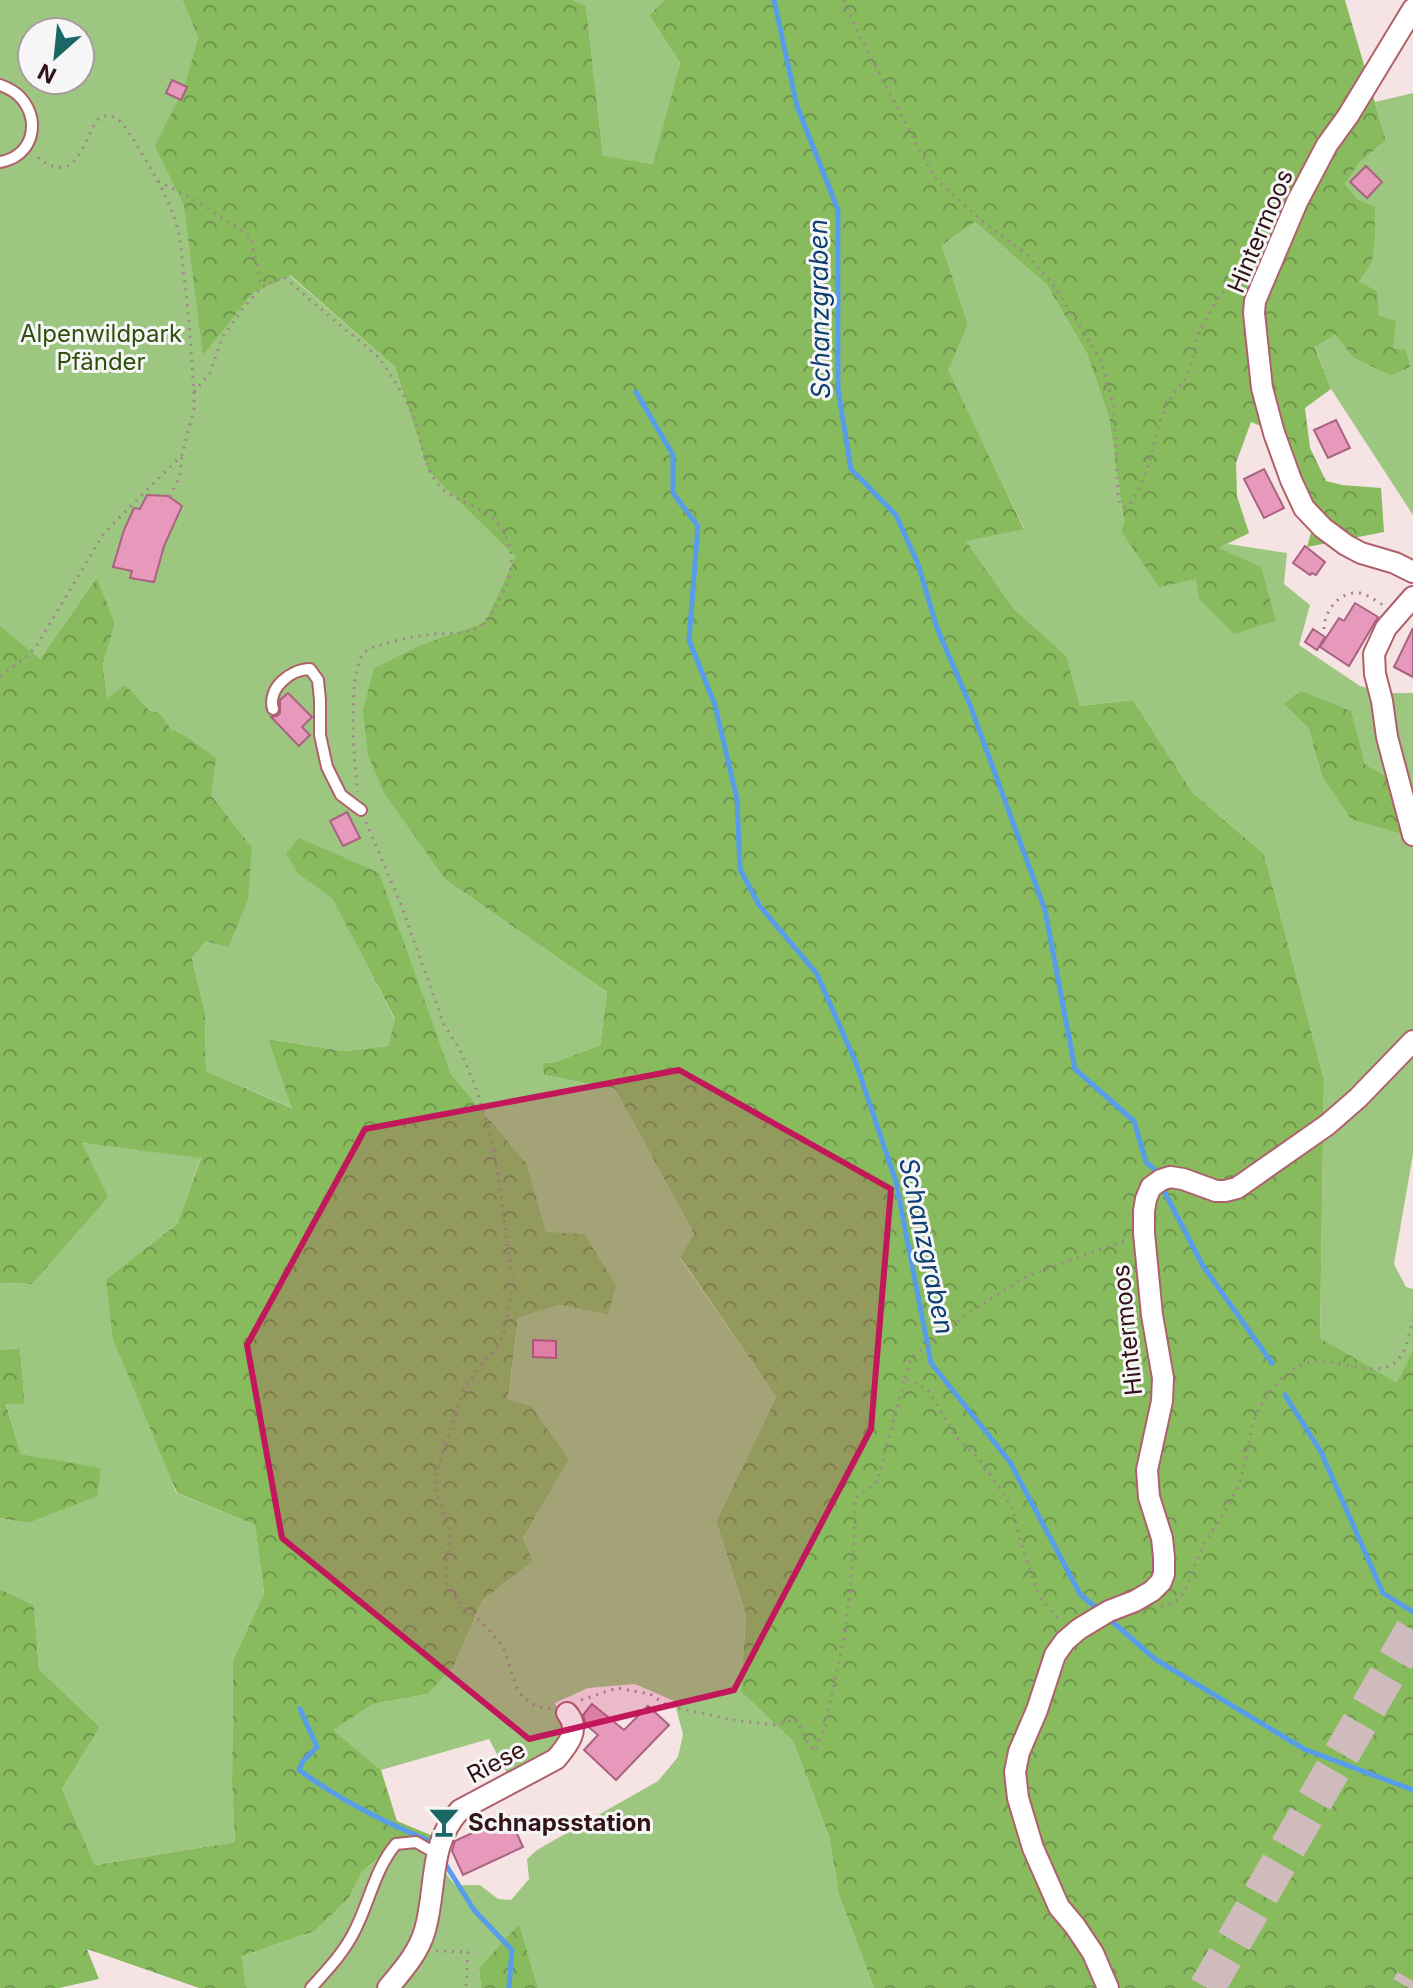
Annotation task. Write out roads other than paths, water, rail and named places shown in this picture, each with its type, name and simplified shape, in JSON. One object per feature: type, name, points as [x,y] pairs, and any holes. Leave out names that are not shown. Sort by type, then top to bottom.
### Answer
[{"type":"street","name":"Hintermoos","points":[[1413,9],[1327,145],[1297,202],[1255,301],[1262,388],[1274,433],[1304,508],[1323,528],[1346,545],[1413,572]]},
{"type":"street","points":[[1413,597],[1386,628],[1374,654],[1387,737],[1413,835]]},
{"type":"street","name":"Hintermoos","points":[[1108,1988],[1093,1953],[1059,1907],[1033,1848],[1018,1798],[1015,1772],[1019,1752],[1055,1655],[1072,1635],[1101,1615],[1135,1601],[1161,1582],[1164,1565],[1162,1538],[1149,1497],[1147,1470],[1162,1401],[1163,1378],[1152,1315],[1144,1233],[1146,1199],[1151,1187],[1170,1177],[1216,1191],[1237,1188],[1337,1116],[1413,1041]]},
{"type":"street","name":"Riese","points":[[388,1988],[417,1951],[425,1930],[437,1854],[449,1821],[460,1810],[556,1759],[573,1734],[574,1725],[567,1713]]},
{"type":"lane","points":[[0,85],[14,92],[27,106],[31,123],[27,148],[18,156],[0,162]]},
{"type":"lane","points":[[273,709],[271,702],[276,688],[301,669],[310,669],[318,680],[320,735],[327,767],[341,795],[361,810]]},
{"type":"lane","points":[[311,1988],[334,1963],[353,1935],[376,1877],[396,1844],[416,1842],[437,1854]]},
{"type":"waterway","name":"Schanzgraben","points":[[774,0],[797,106],[838,210],[838,389],[851,469],[896,515],[918,564],[937,628],[970,705],[1045,910],[1075,1069],[1134,1121],[1146,1162],[1154,1169]]},
{"type":"waterway","name":"Schanzgraben","points":[[636,392],[673,455],[673,493],[698,526],[689,640],[715,705],[737,799],[740,869],[759,905],[817,974],[856,1063],[896,1182],[931,1363],[1010,1462],[1080,1594],[1100,1611]]},
{"type":"waterway","name":"Schanzgraben","points":[[1163,1189],[1203,1266],[1272,1363]]},
{"type":"waterway","name":"Schanzgraben","points":[[1285,1395],[1321,1452],[1383,1593],[1413,1612]]},
{"type":"waterway","name":"Schanzgraben","points":[[1107,1617],[1155,1659],[1304,1749],[1413,1790]]},
{"type":"waterway","points":[[300,1709],[317,1747],[299,1770],[362,1809],[428,1840]]},
{"type":"waterway","points":[[444,1862],[474,1910],[512,1950],[509,1988]]},
{"type":"tunnel","points":[[1207,1988],[1413,1630]]},
{"type":"tunnel","points":[[1409,1988],[1413,1981]]},
{"type":"place","name":"Schnapsstation","points":[[444,1822]]},
{"type":"park label","name":"Alpenwildpark Pfänder","points":[[101,347]]}]
